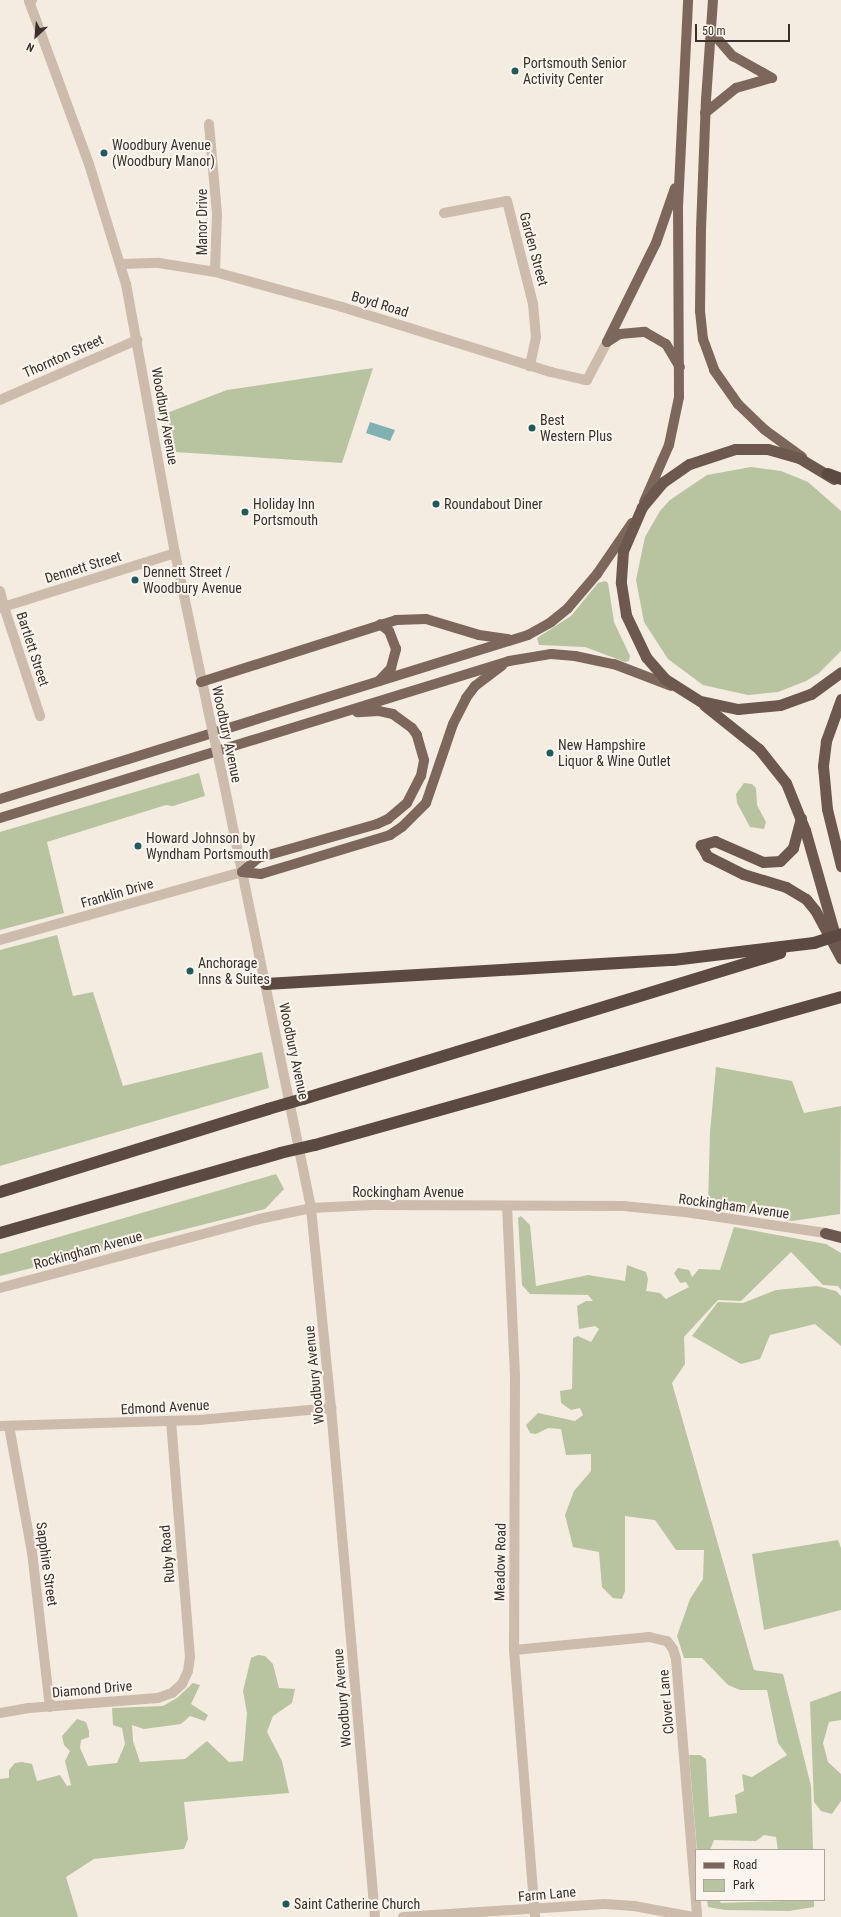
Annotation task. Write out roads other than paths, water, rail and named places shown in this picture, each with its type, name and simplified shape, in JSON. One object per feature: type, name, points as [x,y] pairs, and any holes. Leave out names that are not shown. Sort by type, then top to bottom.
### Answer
[{"type":"highway","points":[[841,485],[814,465],[799,458],[768,449],[735,449],[719,452],[694,461],[675,472],[659,486],[642,506],[623,551],[622,599],[632,630],[646,657],[665,679],[724,720],[773,764],[786,783],[801,818],[841,957]]},
{"type":"highway","points":[[828,474],[841,479]]},
{"type":"highway","points":[[684,692],[712,705],[751,709],[796,700],[825,685],[841,672]]},
{"type":"highway","points":[[841,699],[826,741],[823,766],[827,809],[841,866]]},
{"type":"highway","points":[[801,818],[793,848],[780,861],[758,861],[715,841],[701,845],[707,856],[743,874],[797,892],[815,910],[841,957]]},
{"type":"highway","points":[[0,1192],[841,934]]},
{"type":"highway","points":[[266,984],[673,960],[814,943]]},
{"type":"highway","points":[[0,1233],[280,1152],[315,1145],[836,999]]},
{"type":"highway","points":[[825,1233],[841,1230]]},
{"type":"highway","points":[[825,1233],[841,1236]]},
{"type":"main road","points":[[0,799],[516,639],[540,629],[568,608],[597,574],[642,506],[674,428],[679,397],[680,367],[680,166],[688,0]]},
{"type":"main road","points":[[713,0],[705,113],[700,311],[706,350],[721,382],[738,404],[781,442],[814,465]]},
{"type":"main road","points":[[705,113],[736,88],[772,78],[733,56],[710,30]]},
{"type":"main road","points":[[607,342],[656,243],[671,202],[680,166]]},
{"type":"main road","points":[[607,342],[620,334],[645,332],[666,344],[680,367]]},
{"type":"main road","points":[[201,682],[380,624],[426,619],[479,635],[516,639]]},
{"type":"main road","points":[[377,682],[391,668],[396,649],[389,631],[380,624]]},
{"type":"main road","points":[[0,818],[509,661],[551,654],[594,659],[633,670],[684,692]]},
{"type":"main road","points":[[242,872],[261,874],[390,835],[402,827],[426,803],[453,724],[466,698],[475,686],[509,661]]},
{"type":"main road","points":[[242,872],[258,858],[388,819],[407,802],[415,790],[424,760],[418,735],[412,728],[393,714],[379,711],[337,714]]},
{"type":"street","name":"Woodbury Avenue","points":[[30,0],[89,164],[121,264],[137,340],[175,553],[201,682],[266,984],[311,1208],[331,1408],[374,1917]]},
{"type":"street","name":"Manor Drive","points":[[209,124],[218,214],[215,272]]},
{"type":"street","name":"Garden Street","points":[[444,213],[507,201],[533,304],[536,337],[530,366]]},
{"type":"street","name":"Boyd Road","points":[[121,264],[158,263],[215,272],[342,307],[530,366],[587,380],[607,342]]},
{"type":"street","name":"Thornton Street","points":[[0,400],[137,340]]},
{"type":"street","name":"Dennett Street","points":[[2,607],[175,553]]},
{"type":"street","name":"Bartlett Street","points":[[0,591],[2,607],[40,716]]},
{"type":"street","name":"Franklin Drive","points":[[0,940],[242,872]]},
{"type":"street","name":"Rockingham Avenue","points":[[0,1288],[259,1219],[311,1208],[372,1205],[623,1206],[685,1212],[825,1233]]},
{"type":"street","name":"Meadow Road","points":[[507,1206],[515,1376],[514,1650],[534,1914]]},
{"type":"street","name":"Edmond Avenue","points":[[4,1426],[171,1421],[331,1408]]},
{"type":"street","name":"Ruby Road","points":[[171,1421],[190,1657],[188,1671],[182,1684]]},
{"type":"street","name":"Sapphire Street","points":[[4,1426],[32,1552],[50,1707]]},
{"type":"street","name":"Clover Lane","points":[[514,1650],[649,1637],[667,1641],[673,1649],[676,1659],[695,1892]]},
{"type":"street","name":"Diamond Drive","points":[[0,1713],[50,1707],[158,1698],[172,1693],[182,1684]]},
{"type":"street","name":"Clover Lane","points":[[696,1901],[697,1917]]},
{"type":"street","name":"Farm Lane","points":[[403,1917],[534,1914],[619,1904],[693,1917]]},
{"type":"water","points":[[370,422],[395,430],[390,441],[366,433]]},
{"type":"place","name":"Portsmouth Senior Activity Center","points":[[515,71]]},
{"type":"place","name":"Woodbury Avenue (Woodbury Manor)","points":[[104,153]]},
{"type":"place","name":"Best Western Plus","points":[[532,428]]},
{"type":"place","name":"Roundabout Diner","points":[[436,504]]},
{"type":"place","name":"Holiday Inn Portsmouth","points":[[245,512]]},
{"type":"place","name":"Dennett Street / Woodbury Avenue","points":[[135,580]]},
{"type":"place","name":"New Hampshire Liquor & Wine Outlet","points":[[550,753]]},
{"type":"place","name":"Howard Johnson by Wyndham Portsmouth","points":[[138,846]]},
{"type":"place","name":"Anchorage Inns & Suites","points":[[190,971]]},
{"type":"place","name":"Saint Catherine Church","points":[[286,1904]]}]
